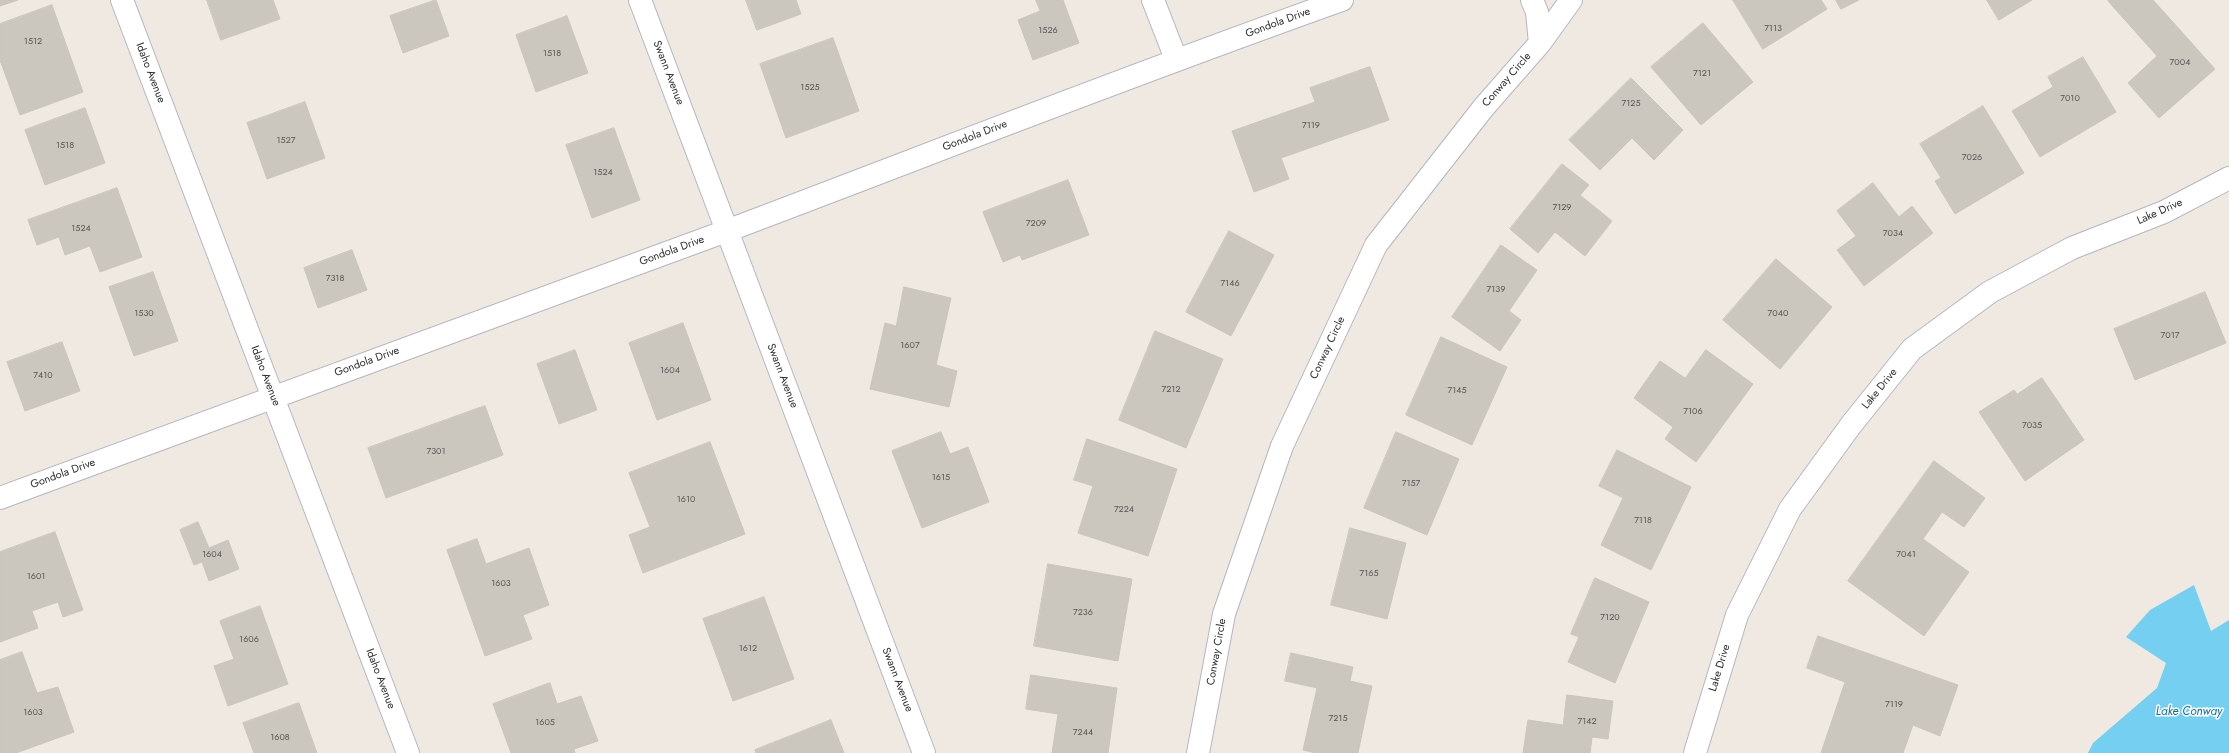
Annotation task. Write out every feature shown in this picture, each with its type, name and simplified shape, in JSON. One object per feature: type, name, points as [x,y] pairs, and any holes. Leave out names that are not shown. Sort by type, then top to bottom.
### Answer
[{"type":"street","name":"Idaho Avenue","points":[[122,0],[408,753]]},
{"type":"street","name":"Swann Avenue","points":[[640,0],[924,753]]},
{"type":"street","points":[[1153,0],[1176,59]]},
{"type":"street","name":"Gondola Drive","points":[[0,498],[273,396],[727,231],[1176,59],[1342,0]]},
{"type":"street","points":[[1532,0],[1537,12],[1540,43]]},
{"type":"street","name":"Conway Circle","points":[[1198,753],[1224,614],[1280,453],[1376,245],[1484,106],[1540,43],[1571,0]]},
{"type":"street","name":"Lake Drive","points":[[1694,753],[1736,615],[1790,509],[1852,425],[1912,349],[1997,288],[2072,248],[2164,212],[2229,178]]},
{"type":"water","name":"Lake Conway","points":[[2194,585],[2211,631],[2229,620],[2229,753],[2088,753],[2093,743],[2157,688],[2166,663],[2126,637],[2150,610]]},
{"type":"building","points":[[0,0],[18,0],[0,6]]},
{"type":"building","points":[[207,0],[273,0],[280,19],[221,40]]},
{"type":"building","points":[[436,0],[449,36],[403,53],[390,16]]},
{"type":"building","points":[[746,0],[796,0],[801,14],[757,30]]},
{"type":"building","points":[[1036,0],[1063,0],[1079,43],[1033,60],[1018,20],[1040,11]]},
{"type":"building","points":[[1733,0],[1821,0],[1827,9],[1763,49]]},
{"type":"building","points":[[1836,0],[1859,0],[1841,9]]},
{"type":"building","points":[[1987,0],[2032,0],[1999,20]]},
{"type":"building","points":[[2153,0],[2215,69],[2159,118],[2128,83],[2157,56],[2108,1]]},
{"type":"building","points":[[52,5],[83,92],[20,115],[0,60],[0,24]]},
{"type":"building","points":[[567,16],[588,73],[536,92],[516,35]]},
{"type":"building","points":[[1703,23],[1753,82],[1701,125],[1651,67]]},
{"type":"building","points":[[833,38],[859,111],[786,138],[760,64]]},
{"type":"building","points":[[2083,57],[2116,112],[2040,157],[2012,111],[2053,87],[2048,77]]},
{"type":"building","points":[[1370,67],[1389,120],[1281,158],[1289,179],[1254,192],[1232,131],[1315,102],[1310,88]]},
{"type":"building","points":[[1631,78],[1683,130],[1654,160],[1632,138],[1600,170],[1569,140]]},
{"type":"building","points":[[305,102],[325,158],[267,179],[247,123]]},
{"type":"building","points":[[1983,106],[2024,173],[1955,214],[1935,181],[1941,178],[1920,144]]},
{"type":"building","points":[[85,108],[105,163],[45,185],[25,130]]},
{"type":"building","points":[[614,128],[640,200],[592,218],[566,145]]},
{"type":"building","points":[[1562,164],[1589,185],[1580,195],[1612,221],[1585,256],[1555,232],[1538,253],[1510,229]]},
{"type":"building","points":[[1068,180],[1089,235],[1022,260],[1020,255],[1003,262],[983,212]]},
{"type":"building","points":[[1873,183],[1899,217],[1912,206],[1933,233],[1864,286],[1837,250],[1856,236],[1837,211]]},
{"type":"building","points":[[117,188],[142,257],[100,272],[90,246],[65,255],[59,237],[37,245],[28,220]]},
{"type":"building","points":[[1229,231],[1274,255],[1231,336],[1186,312]]},
{"type":"building","points":[[1501,245],[1537,270],[1509,311],[1521,320],[1500,351],[1452,317]]},
{"type":"building","points":[[352,250],[367,290],[318,308],[304,268]]},
{"type":"building","points":[[1776,259],[1832,307],[1780,369],[1723,320]]},
{"type":"building","points":[[153,272],[178,341],[134,356],[109,287]]},
{"type":"building","points":[[904,287],[951,298],[936,365],[957,371],[949,407],[870,389],[885,323],[896,326]]},
{"type":"building","points":[[2205,292],[2226,343],[2135,380],[2114,329]]},
{"type":"building","points":[[683,323],[711,400],[657,420],[629,343]]},
{"type":"building","points":[[1155,331],[1223,359],[1186,448],[1119,420]]},
{"type":"building","points":[[1441,337],[1507,367],[1472,445],[1406,415]]},
{"type":"building","points":[[62,342],[80,391],[25,411],[7,362]]},
{"type":"building","points":[[575,350],[597,410],[559,424],[537,364]]},
{"type":"building","points":[[1706,350],[1753,384],[1696,462],[1665,439],[1673,427],[1634,398],[1660,361],[1685,378]]},
{"type":"building","points":[[2042,378],[2084,440],[2025,481],[1979,412],[2014,390],[2017,394]]},
{"type":"building","points":[[485,406],[503,455],[386,498],[368,448]]},
{"type":"building","points":[[941,432],[950,454],[968,447],[989,502],[922,528],[892,451]]},
{"type":"building","points":[[1396,432],[1459,459],[1427,535],[1364,508]]},
{"type":"building","points":[[1087,439],[1177,469],[1148,556],[1078,533],[1093,486],[1074,480]]},
{"type":"building","points":[[710,442],[745,534],[643,573],[629,535],[650,527],[629,473]]},
{"type":"building","points":[[1617,450],[1691,487],[1651,570],[1601,545],[1623,498],[1599,486]]},
{"type":"building","points":[[1934,461],[1985,498],[1964,527],[1942,512],[1923,539],[1969,572],[1924,636],[1848,581]]},
{"type":"building","points":[[198,522],[209,548],[228,540],[239,569],[209,581],[202,562],[194,565],[180,530]]},
{"type":"building","points":[[1350,528],[1406,543],[1387,619],[1331,605]]},
{"type":"building","points":[[55,532],[83,610],[63,617],[58,602],[32,611],[38,628],[0,642],[0,552]]},
{"type":"building","points":[[477,539],[486,564],[529,548],[549,605],[523,615],[532,639],[485,656],[447,550]]},
{"type":"building","points":[[1048,564],[1132,579],[1118,661],[1034,646]]},
{"type":"building","points":[[1595,578],[1649,602],[1615,683],[1568,662],[1579,637],[1571,634]]},
{"type":"building","points":[[764,597],[794,679],[733,701],[703,619]]},
{"type":"building","points":[[260,606],[288,684],[228,706],[214,666],[234,659],[220,621]]},
{"type":"building","points":[[1818,636],[1958,685],[1940,736],[1913,725],[1903,753],[1821,753],[1845,682],[1807,668]]},
{"type":"building","points":[[22,652],[37,693],[58,687],[74,732],[16,753],[0,753],[0,660]]},
{"type":"building","points":[[1291,653],[1353,667],[1350,681],[1372,686],[1358,753],[1316,753],[1303,750],[1317,688],[1285,681]]},
{"type":"building","points":[[1031,675],[1117,688],[1108,753],[1052,753],[1058,714],[1026,709]]},
{"type":"building","points":[[550,683],[557,704],[581,696],[598,741],[574,749],[575,753],[511,753],[493,704]]},
{"type":"building","points":[[1567,695],[1613,701],[1608,739],[1592,737],[1590,753],[1523,753],[1528,720],[1563,725]]},
{"type":"building","points":[[299,703],[317,753],[254,753],[243,723]]},
{"type":"building","points":[[831,720],[844,753],[756,753],[755,750]]}]
